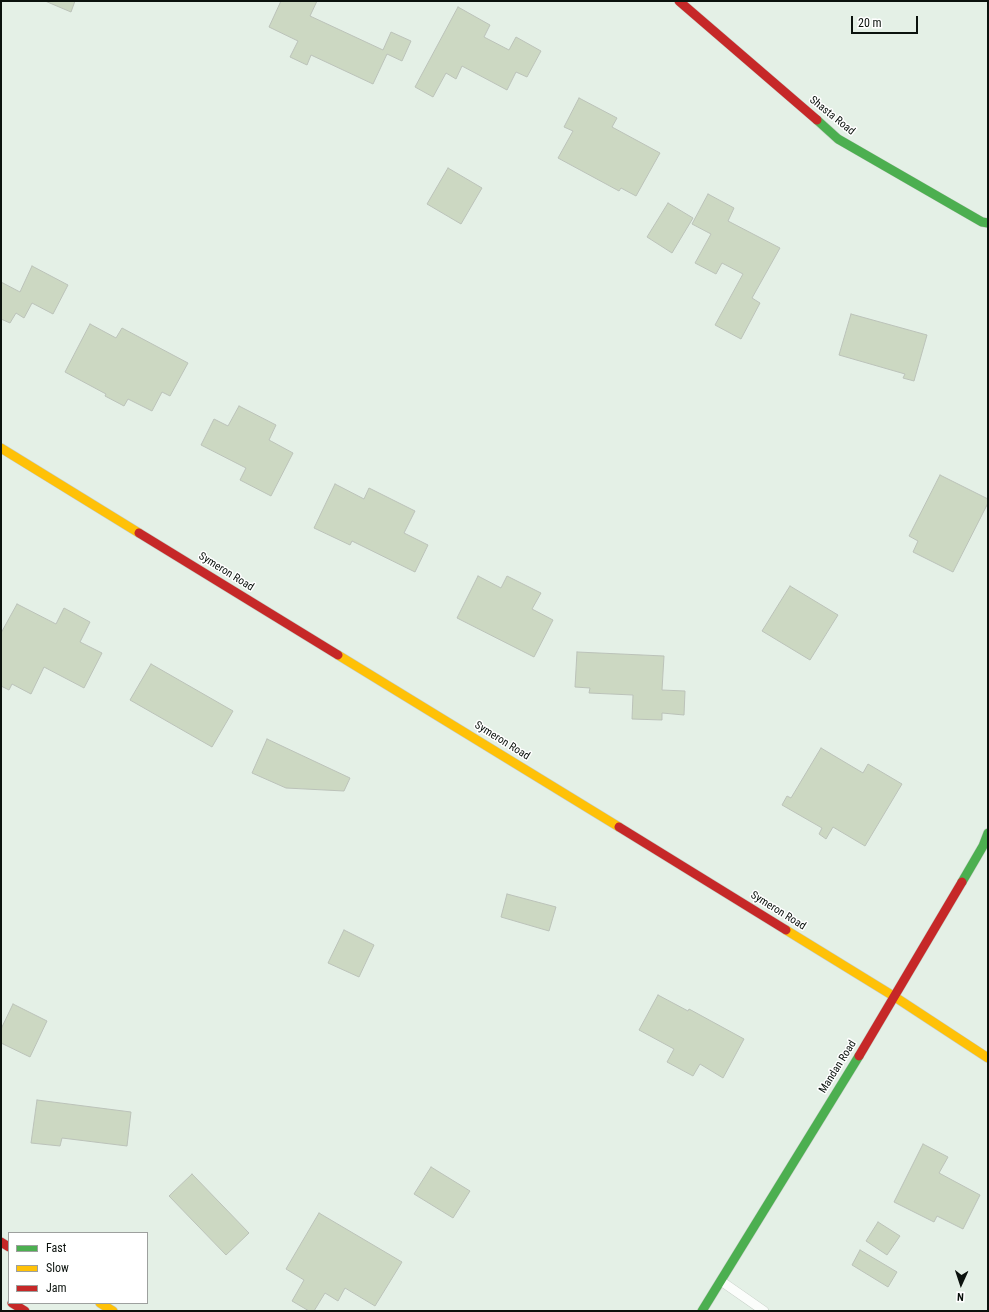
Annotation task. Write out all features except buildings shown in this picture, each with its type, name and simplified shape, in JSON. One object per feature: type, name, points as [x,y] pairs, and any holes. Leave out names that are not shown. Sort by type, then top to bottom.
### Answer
[{"type":"street","name":"Shasta Road","points":[[679,1],[838,139],[982,222],[988,223]]},
{"type":"street","name":"Symeron Road","points":[[1,448],[895,997],[988,1058]]},
{"type":"street","name":"Mandan Road","points":[[702,1311],[895,997],[983,846],[988,833]]},
{"type":"street","points":[[14,1304],[25,1311]]},
{"type":"street","points":[[102,1304],[113,1311]]},
{"type":"lane","points":[[721,1281],[764,1311]]},
{"type":"traffic: fast","points":[[817,120],[838,139],[982,222],[988,223]]},
{"type":"traffic: fast","points":[[962,882],[983,846],[988,833]]},
{"type":"traffic: fast","points":[[702,1311],[859,1056]]},
{"type":"traffic: slow","points":[[1,448],[139,533]]},
{"type":"traffic: slow","points":[[338,655],[619,827]]},
{"type":"traffic: slow","points":[[786,930],[895,997],[988,1058]]},
{"type":"traffic: slow","points":[[102,1304],[113,1311]]},
{"type":"traffic: jam","points":[[679,1],[817,120]]},
{"type":"traffic: jam","points":[[139,533],[338,655]]},
{"type":"traffic: jam","points":[[619,827],[786,930]]},
{"type":"traffic: jam","points":[[859,1056],[962,882]]},
{"type":"traffic: jam","points":[[1,1242],[8,1246]]},
{"type":"traffic: jam","points":[[14,1304],[25,1311]]}]
